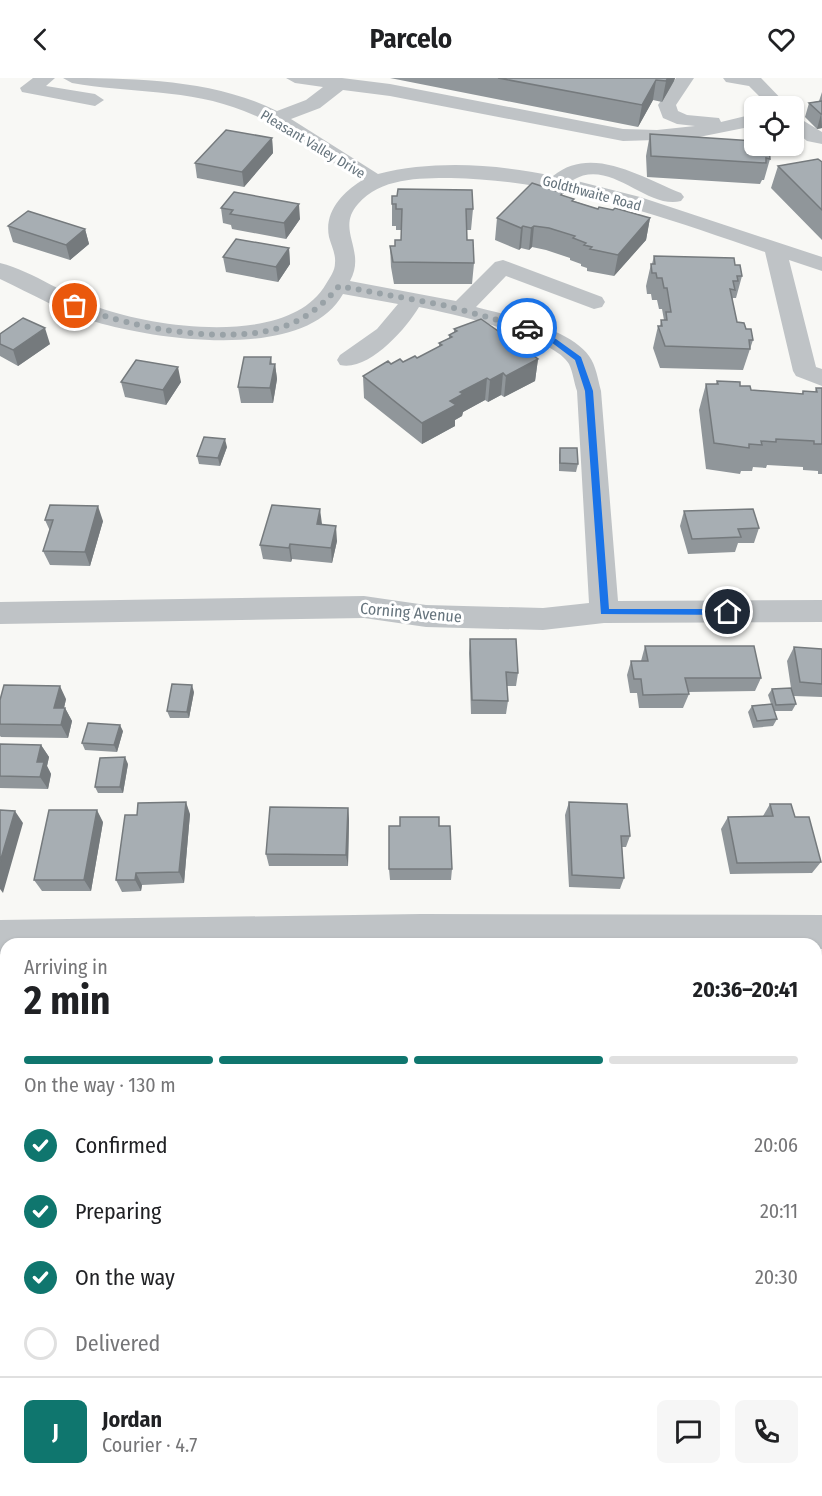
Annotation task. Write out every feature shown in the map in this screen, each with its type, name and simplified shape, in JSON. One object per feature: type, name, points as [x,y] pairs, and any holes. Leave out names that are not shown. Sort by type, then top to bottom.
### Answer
[{"type":"street","points":[[46,78],[29,88],[95,100]]},
{"type":"street","name":"Pleasant Valley Drive","points":[[72,78],[226,99],[249,106],[376,182]]},
{"type":"street","points":[[296,78],[390,90],[623,135],[670,136],[744,123]]},
{"type":"street","points":[[686,78],[667,105],[670,114],[684,120],[735,125]]},
{"type":"street","points":[[732,78],[753,80],[769,96]]},
{"type":"street","points":[[274,119],[313,104],[340,83]]},
{"type":"street","points":[[804,129],[814,137],[822,138]]},
{"type":"street","name":"Goldthwaite Road","points":[[339,286],[347,262],[340,241],[338,216],[344,205],[376,182],[418,173],[455,171],[512,174],[558,182],[752,226],[775,249],[822,264]]},
{"type":"street","points":[[775,249],[805,371],[822,378]]},
{"type":"street","points":[[461,309],[503,267],[594,302]]},
{"type":"street","points":[[0,270],[104,317],[153,328],[219,334],[254,332],[288,325],[321,305],[339,286],[461,309],[524,327],[553,341],[579,359],[589,391],[604,612]]},
{"type":"street","points":[[349,360],[382,339],[404,315],[412,299]]},
{"type":"street","name":"Corning Avenue","points":[[0,613],[306,606],[364,607],[426,616],[560,618],[604,612],[822,611]]},
{"type":"street","points":[[0,937],[421,931],[724,937],[822,932]]},
{"type":"building","points":[[498,78],[668,78],[666,81],[656,80],[642,105]]},
{"type":"building","points":[[822,101],[822,114],[809,103]]},
{"type":"building","points":[[226,130],[272,138],[242,172],[195,163]]},
{"type":"building","points":[[650,134],[744,140],[744,156],[770,156],[770,159],[766,158],[766,163],[651,156]]},
{"type":"building","points":[[818,159],[822,162],[822,210],[778,166]]},
{"type":"building","points":[[532,183],[563,193],[561,195],[574,199],[572,201],[598,209],[599,207],[613,210],[615,208],[650,218],[618,255],[590,249],[592,247],[584,245],[586,243],[573,238],[575,236],[549,228],[523,226],[521,228],[497,218]]},
{"type":"building","points":[[398,189],[472,190],[473,209],[466,209],[467,240],[473,240],[474,263],[393,262],[390,246],[395,246],[395,240],[401,240],[402,209],[396,209],[396,204],[392,204],[392,196],[397,196]]},
{"type":"building","points":[[234,192],[299,204],[284,223],[230,214],[233,210],[221,208]]},
{"type":"building","points":[[28,211],[85,229],[66,245],[8,226]]},
{"type":"building","points":[[236,239],[289,248],[276,267],[223,257]]},
{"type":"building","points":[[654,256],[734,258],[735,265],[740,265],[742,276],[737,276],[738,281],[733,281],[735,290],[730,289],[737,322],[744,323],[746,329],[751,329],[753,340],[749,340],[750,349],[665,346],[658,326],[662,326],[661,320],[667,320],[666,312],[671,312],[667,288],[664,288],[662,278],[657,278],[656,273],[652,273],[651,264],[655,264]]},
{"type":"building","points":[[23,318],[45,328],[13,350],[0,344],[0,334]]},
{"type":"building","points":[[481,319],[538,359],[506,376],[503,373],[490,380],[487,378],[460,392],[463,394],[450,401],[456,405],[422,423],[363,376],[388,361],[391,364],[400,359],[403,362],[415,356],[417,358],[442,345],[439,343],[452,337],[449,335],[457,331],[454,329]]},
{"type":"building","points":[[244,357],[271,357],[270,364],[275,364],[270,388],[238,387]]},
{"type":"building","points":[[136,360],[178,367],[163,390],[121,382]]},
{"type":"building","points":[[717,381],[740,382],[740,386],[750,386],[751,390],[803,394],[803,391],[817,392],[816,388],[822,388],[822,444],[814,444],[814,441],[776,439],[776,442],[761,441],[762,445],[749,444],[749,448],[714,443],[706,384],[718,384]]},
{"type":"building","points":[[204,437],[225,439],[218,458],[197,456]]},
{"type":"building","points":[[560,448],[577,448],[578,464],[560,463]]},
{"type":"building","points":[[50,505],[98,506],[85,552],[43,551],[53,520],[45,520]]},
{"type":"building","points":[[272,505],[320,509],[317,524],[336,526],[331,548],[290,544],[289,548],[260,545]]},
{"type":"building","points":[[753,509],[759,528],[738,529],[741,537],[692,539],[684,511]]},
{"type":"building","points":[[470,639],[516,639],[518,673],[506,672],[508,701],[472,700]]},
{"type":"building","points":[[645,646],[754,646],[761,678],[685,678],[689,694],[643,695],[641,679],[634,679],[631,661],[648,661]]},
{"type":"building","points":[[794,647],[822,649],[822,684],[800,682]]},
{"type":"building","points":[[172,684],[192,685],[187,712],[167,711]]},
{"type":"building","points":[[4,685],[60,686],[54,708],[65,708],[61,725],[0,724],[0,700]]},
{"type":"building","points":[[791,688],[796,704],[776,705],[772,689]]},
{"type":"building","points":[[772,704],[777,719],[757,721],[752,706]]},
{"type":"building","points":[[88,723],[120,725],[114,745],[82,743]]},
{"type":"building","points":[[0,744],[41,745],[37,762],[44,762],[40,777],[0,776]]},
{"type":"building","points":[[125,757],[120,787],[95,787],[100,758]]},
{"type":"building","points":[[186,802],[179,872],[136,873],[135,880],[116,880],[125,815],[137,815],[138,803]]},
{"type":"building","points":[[569,802],[627,804],[630,836],[621,836],[624,878],[572,875]]},
{"type":"building","points":[[770,804],[791,804],[795,817],[809,817],[821,862],[737,863],[728,817],[773,816]]},
{"type":"building","points":[[270,807],[348,808],[346,855],[266,854]]},
{"type":"building","points":[[0,810],[15,811],[0,862]]},
{"type":"building","points":[[49,810],[97,810],[84,880],[34,880]]},
{"type":"building","points":[[400,817],[439,817],[439,826],[450,826],[452,869],[389,869],[389,826],[400,826]]},
{"type":"way so far","points":[[75,306],[104,317],[153,328],[219,334],[254,332],[288,325],[321,305],[339,286],[443,305],[527,328]]},
{"type":"route","points":[[527,328],[553,341],[579,359],[589,391],[604,612],[728,612]]}]
